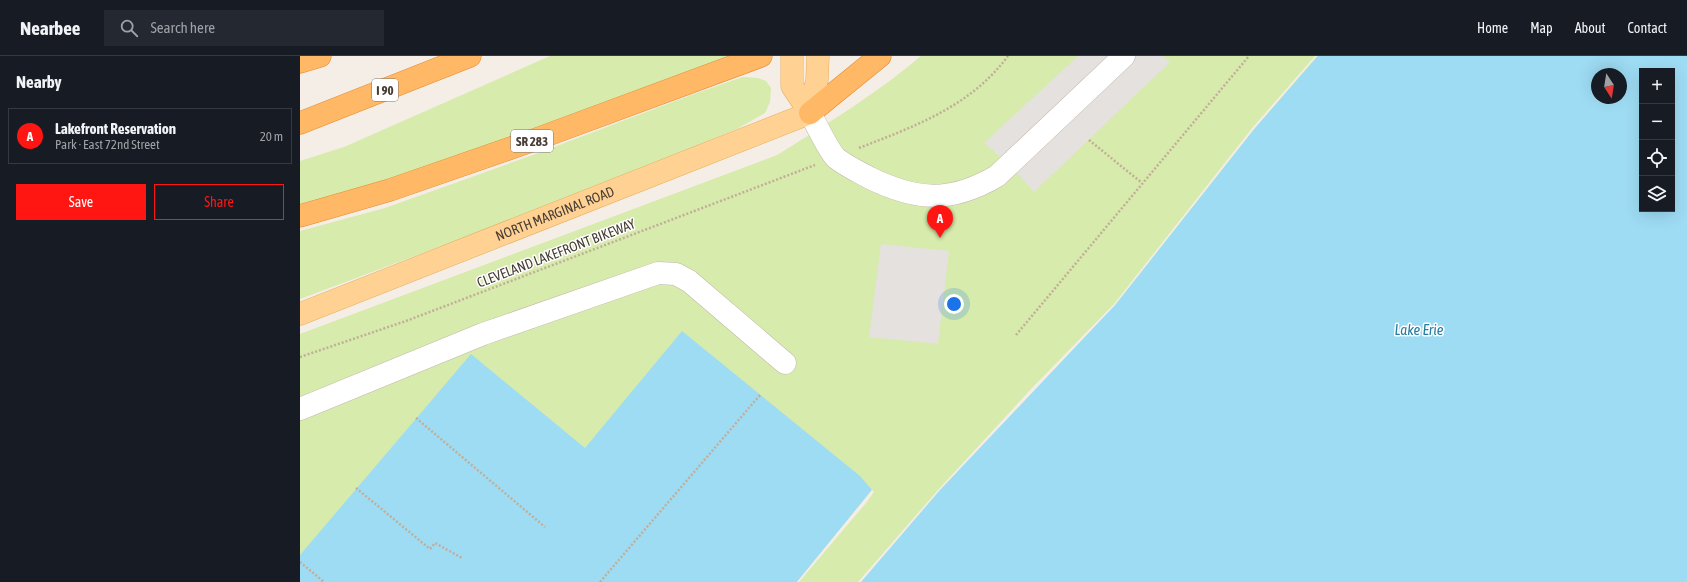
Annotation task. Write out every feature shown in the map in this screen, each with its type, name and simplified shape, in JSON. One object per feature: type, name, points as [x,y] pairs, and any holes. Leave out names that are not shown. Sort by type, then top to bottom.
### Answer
[{"type":"highway","points":[[300,62],[320,56]]},
{"type":"highway","name":"I 90","points":[[300,123],[470,56]]},
{"type":"highway","name":"SR 283","points":[[300,216],[390,190],[534,140],[761,56]]},
{"type":"highway","points":[[810,113],[880,56]]},
{"type":"main road","points":[[792,56],[792,86],[810,113]]},
{"type":"main road","points":[[810,113],[817,80],[818,56]]},
{"type":"main road","name":"NORTH MARGINAL ROAD","points":[[300,314],[810,113]]},
{"type":"street","points":[[810,113],[835,157],[860,172],[885,185],[909,194],[933,196],[960,193],[984,184],[997,176],[1124,56]]},
{"type":"street","points":[[300,409],[483,334],[658,273],[676,274],[689,281],[785,363]]},
{"type":"path","points":[[852,151],[925,121],[962,101],[976,90],[1008,56]]},
{"type":"path","points":[[1016,335],[1248,56]]},
{"type":"path","points":[[1089,140],[1142,183]]},
{"type":"path","name":"CLEVELAND LAKEFRONT BIKEWAY","points":[[300,357],[413,318],[818,164]]},
{"type":"path","points":[[600,582],[760,395]]},
{"type":"path","points":[[416,418],[545,527]]},
{"type":"path","points":[[356,488],[430,549],[435,543],[462,558]]},
{"type":"path","points":[[300,562],[324,582]]},
{"type":"green space","points":[[550,56],[746,56],[415,175],[300,204],[300,161],[344,147]]},
{"type":"green space","points":[[921,56],[1479,56],[1028,582],[300,582],[300,334],[777,155],[869,96]]},
{"type":"green space","points":[[743,77],[758,78],[766,81],[771,88],[770,102],[765,113],[737,129],[583,193],[300,299],[300,231],[385,208]]},
{"type":"shaded area","points":[[1078,56],[1163,56],[1170,62],[1034,192],[1010,165],[984,143]]},
{"type":"shaded area","points":[[881,244],[949,251],[938,344],[869,337]]},
{"type":"water","name":"Lake Erie","points":[[1318,56],[1687,56],[1687,582],[860,582],[939,491],[1033,389],[1115,305],[1254,129]]},
{"type":"water","points":[[682,331],[860,476],[872,490],[797,582],[300,582],[300,555],[471,354],[585,448]]},
{"type":"pier","points":[[1315,56],[1317,56],[1254,129],[1115,305],[939,491],[861,582],[858,582],[938,490],[1032,388],[1114,304],[1253,127]]},
{"type":"pier","points":[[872,490],[874,492],[866,503],[799,582],[797,582]]},
{"type":"place","name":"Lakefront Reservation","points":[[940,238]]}]
